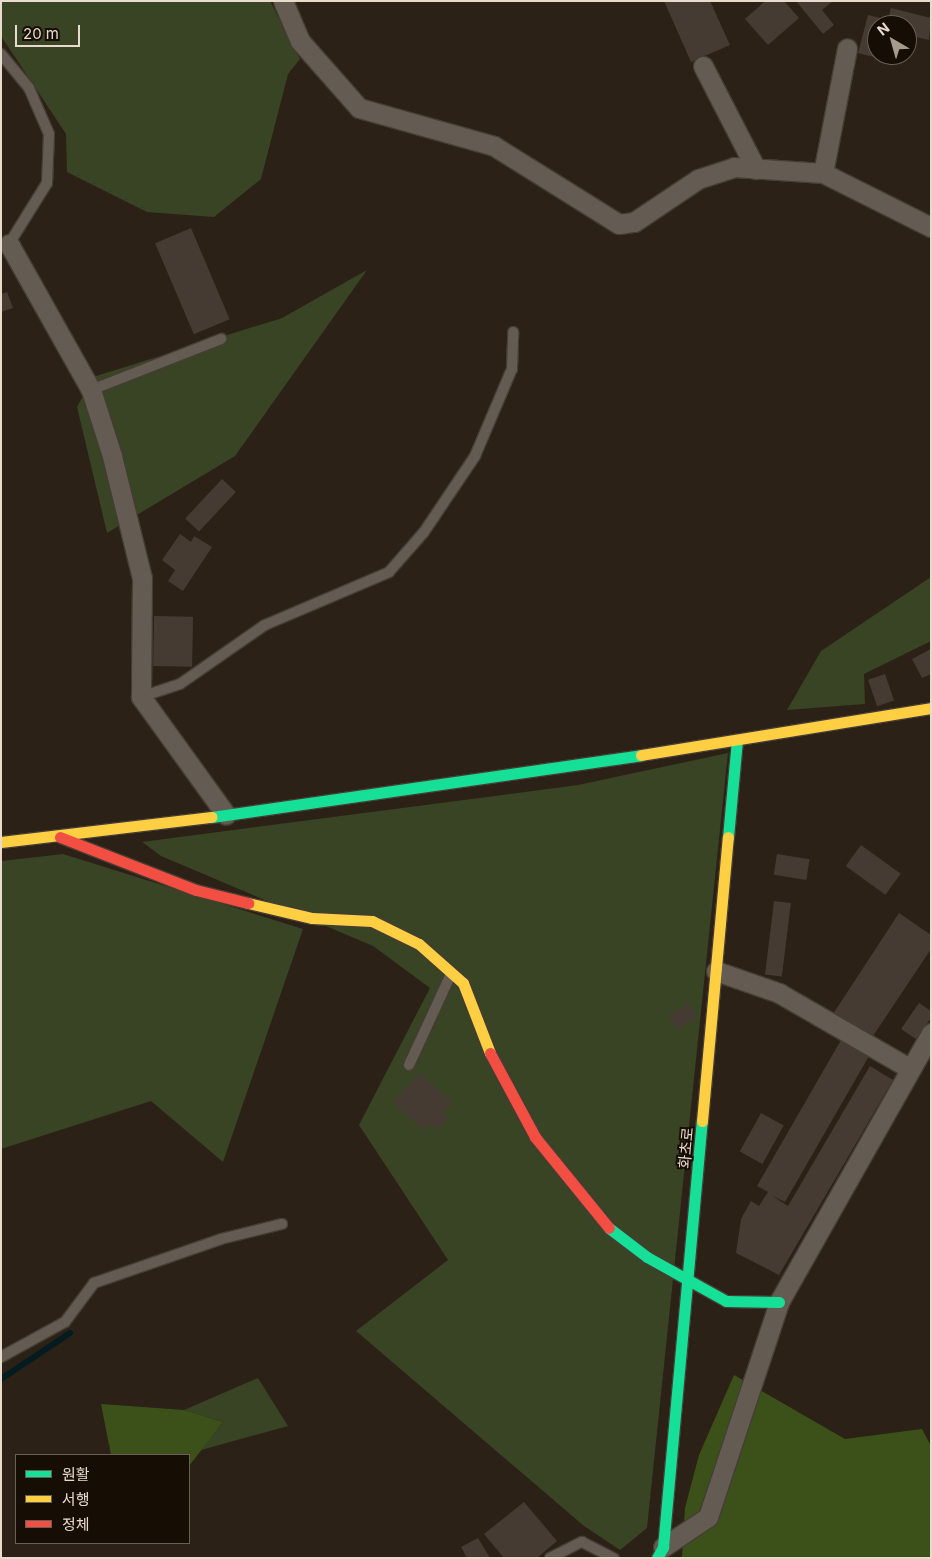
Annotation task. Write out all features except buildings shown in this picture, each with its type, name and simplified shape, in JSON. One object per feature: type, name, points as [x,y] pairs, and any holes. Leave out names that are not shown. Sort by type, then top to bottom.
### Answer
[{"type":"street","points":[[283,1],[300,41],[359,108],[494,146],[619,224],[634,222],[698,179],[734,167],[824,173],[931,227]]},
{"type":"street","points":[[824,173],[847,48]]},
{"type":"street","points":[[703,66],[756,169]]},
{"type":"street","points":[[9,244],[90,390],[142,578],[141,698],[226,815]]},
{"type":"street","points":[[1,842],[226,815],[737,740],[931,708]]},
{"type":"street","name":"화초로","points":[[660,1552],[689,1281],[737,740]]},
{"type":"street","points":[[56,835],[196,890],[312,918],[372,921],[419,944],[462,983],[485,1045],[546,1153],[600,1222],[689,1281],[726,1301],[779,1302]]},
{"type":"street","points":[[716,971],[779,993],[909,1068]]},
{"type":"street","points":[[660,1552],[708,1517],[779,1302],[909,1068],[931,1033]]},
{"type":"lane","points":[[1,54],[29,88],[49,134],[47,183],[9,244]]},
{"type":"lane","points":[[141,698],[180,684],[265,625],[389,572],[424,532],[475,456],[512,369],[513,332]]},
{"type":"lane","points":[[90,390],[221,339]]},
{"type":"lane","points":[[409,1065],[452,973]]},
{"type":"lane","points":[[1,1357],[65,1322],[94,1283],[221,1239],[282,1224]]},
{"type":"lane","points":[[550,1558],[582,1542],[614,1558]]},
{"type":"green space","points":[[1,1],[270,1],[300,59],[288,74],[261,179],[214,217],[147,212],[67,172],[66,134],[1,36]]},
{"type":"green space","points":[[367,270],[235,456],[107,533],[77,407],[93,377],[282,318]]},
{"type":"green space","points":[[931,577],[931,641],[864,674],[865,704],[787,710],[821,651]]},
{"type":"green space","points":[[728,753],[647,1528],[620,1550],[584,1526],[356,1331],[448,1260],[359,1125],[430,988],[373,946],[161,856],[142,842],[578,785]]},
{"type":"green space","points":[[63,854],[303,929],[223,1162],[151,1101],[1,1149],[1,861]]},
{"type":"green space","points":[[734,1375],[845,1439],[922,1429],[931,1446],[931,1558],[682,1558],[685,1508],[699,1455]]},
{"type":"green space","points":[[258,1378],[288,1426],[201,1450],[223,1422],[184,1410]]},
{"type":"green space","points":[[101,1404],[184,1410],[223,1422],[190,1465],[190,1454],[111,1454]]},
{"type":"waterway","points":[[1,1379],[70,1333]]},
{"type":"traffic: fast","points":[[728,837],[737,740]]},
{"type":"traffic: fast","points":[[212,817],[641,755]]},
{"type":"traffic: fast","points":[[657,1558],[663,1547],[702,1121]]},
{"type":"traffic: fast","points":[[609,1228],[647,1257],[726,1301],[779,1302]]},
{"type":"traffic: slow","points":[[641,755],[931,708]]},
{"type":"traffic: slow","points":[[1,842],[212,817]]},
{"type":"traffic: slow","points":[[702,1121],[728,837]]},
{"type":"traffic: slow","points":[[248,903],[312,918],[372,921],[419,944],[463,983],[490,1053]]},
{"type":"traffic: jam","points":[[60,837],[196,890],[248,903]]},
{"type":"traffic: jam","points":[[490,1053],[535,1137],[609,1228]]}]
